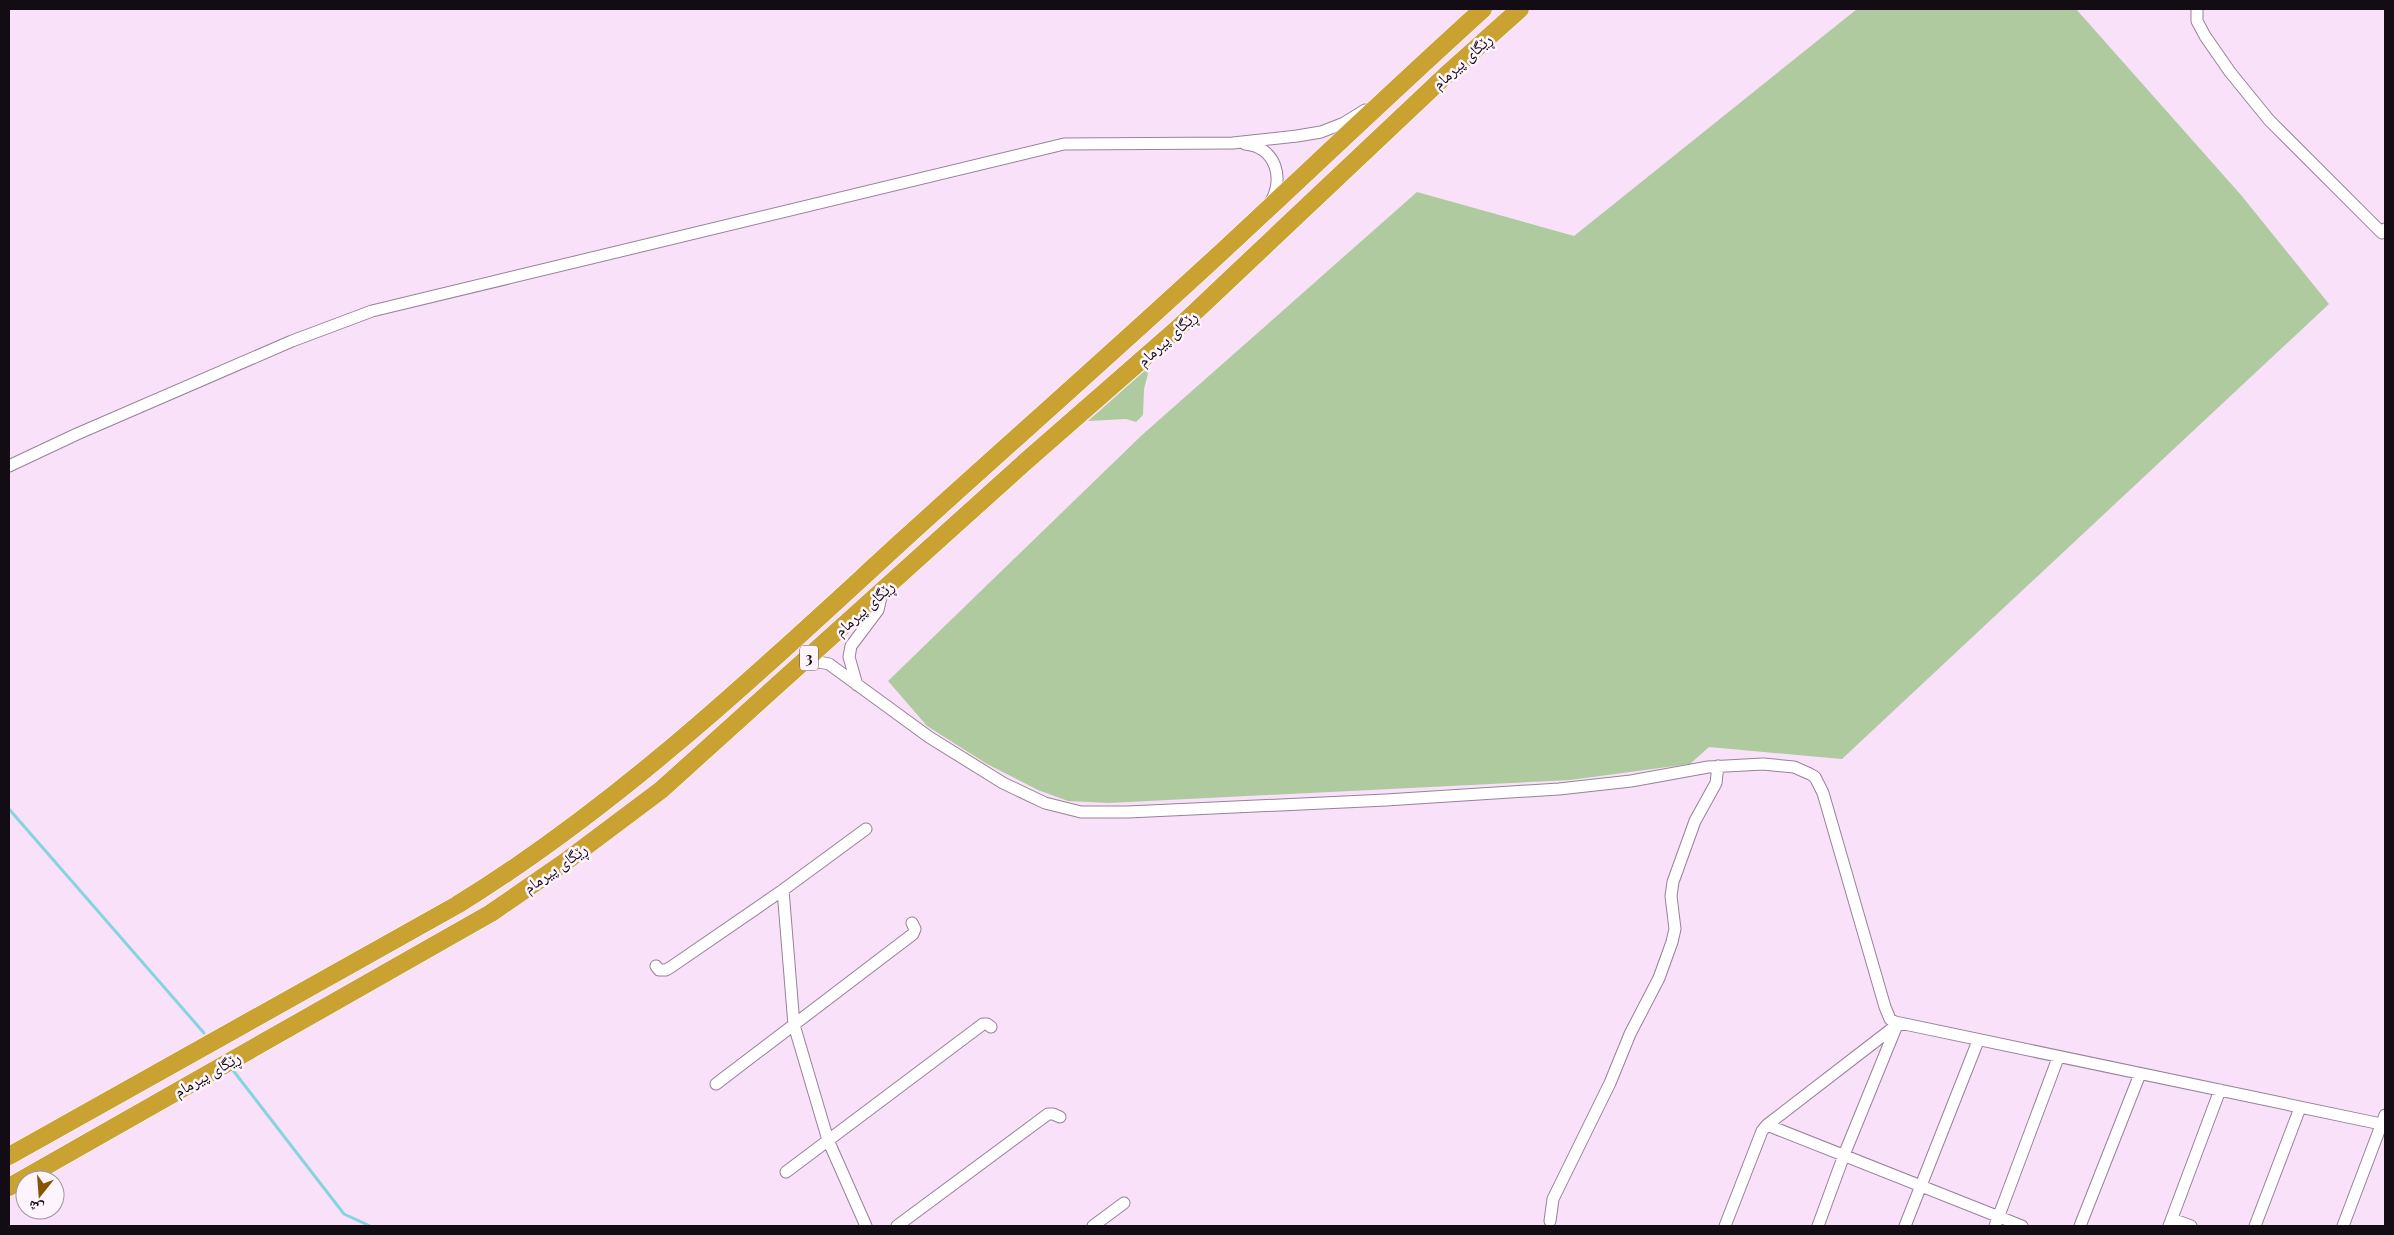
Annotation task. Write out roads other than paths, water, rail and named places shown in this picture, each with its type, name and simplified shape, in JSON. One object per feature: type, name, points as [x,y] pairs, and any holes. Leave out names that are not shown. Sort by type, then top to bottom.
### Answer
[{"type":"highway","name":"ڕێگای پیرمام","points":[[9,1156],[291,999],[511,872],[645,772],[751,679],[1108,355],[1263,213],[1382,100],[1484,9]]},
{"type":"highway","name":"ڕێگای پیرمام","points":[[9,1188],[491,913],[565,862],[661,790],[882,593],[1025,462],[1132,369],[1445,76],[1520,9]]},
{"type":"highway","points":[[1108,355],[1132,369]]},
{"type":"street","points":[[2197,9],[2197,21],[2206,36],[2230,72],[2269,120],[2382,232],[2385,229]]},
{"type":"street","points":[[1234,143],[1321,132],[1344,123],[1382,100]]},
{"type":"street","points":[[9,466],[292,341],[372,311],[1064,144],[1234,143],[1252,145],[1264,150],[1272,159],[1277,170],[1278,182],[1275,194],[1263,213]]},
{"type":"street","points":[[857,685],[850,657],[851,646],[878,610],[882,593]]},
{"type":"street","points":[[801,664],[819,662],[829,664],[929,737],[1004,783],[1046,803],[1081,812],[1128,812],[1366,801],[1559,789],[1718,766],[1763,764],[1803,770],[1815,777],[1823,793],[1887,1014],[1898,1024],[2300,1108],[2383,1120],[2343,1226]]},
{"type":"street","points":[[1550,1221],[1554,1199],[1561,1182],[1610,1083],[1630,1034],[1662,969],[1675,928],[1670,894],[1673,882],[1696,821],[1716,783],[1718,766]]},
{"type":"street","points":[[656,966],[659,970],[671,968],[866,829]]},
{"type":"street","points":[[783,890],[794,1025],[828,1140],[866,1226]]},
{"type":"street","points":[[716,1084],[913,934],[915,929],[912,924]]},
{"type":"street","points":[[786,1172],[983,1024],[991,1027]]},
{"type":"street","points":[[1725,1226],[1762,1132],[1767,1125],[1898,1024]]},
{"type":"street","points":[[1818,1226],[1844,1155],[1898,1024]]},
{"type":"street","points":[[1905,1226],[1978,1041]]},
{"type":"street","points":[[1997,1222],[2058,1058]]},
{"type":"street","points":[[2080,1226],[2140,1074]]},
{"type":"street","points":[[2191,1226],[2170,1222],[2220,1090]]},
{"type":"street","points":[[2255,1226],[2300,1108]]},
{"type":"street","points":[[897,1226],[1048,1114],[1060,1117]]},
{"type":"street","points":[[1767,1125],[1921,1185],[1997,1222],[2022,1226]]},
{"type":"street","points":[[1093,1226],[1124,1203]]},
{"type":"waterway","points":[[9,809],[204,1033]]},
{"type":"waterway","points":[[232,1069],[344,1214],[370,1226]]}]
